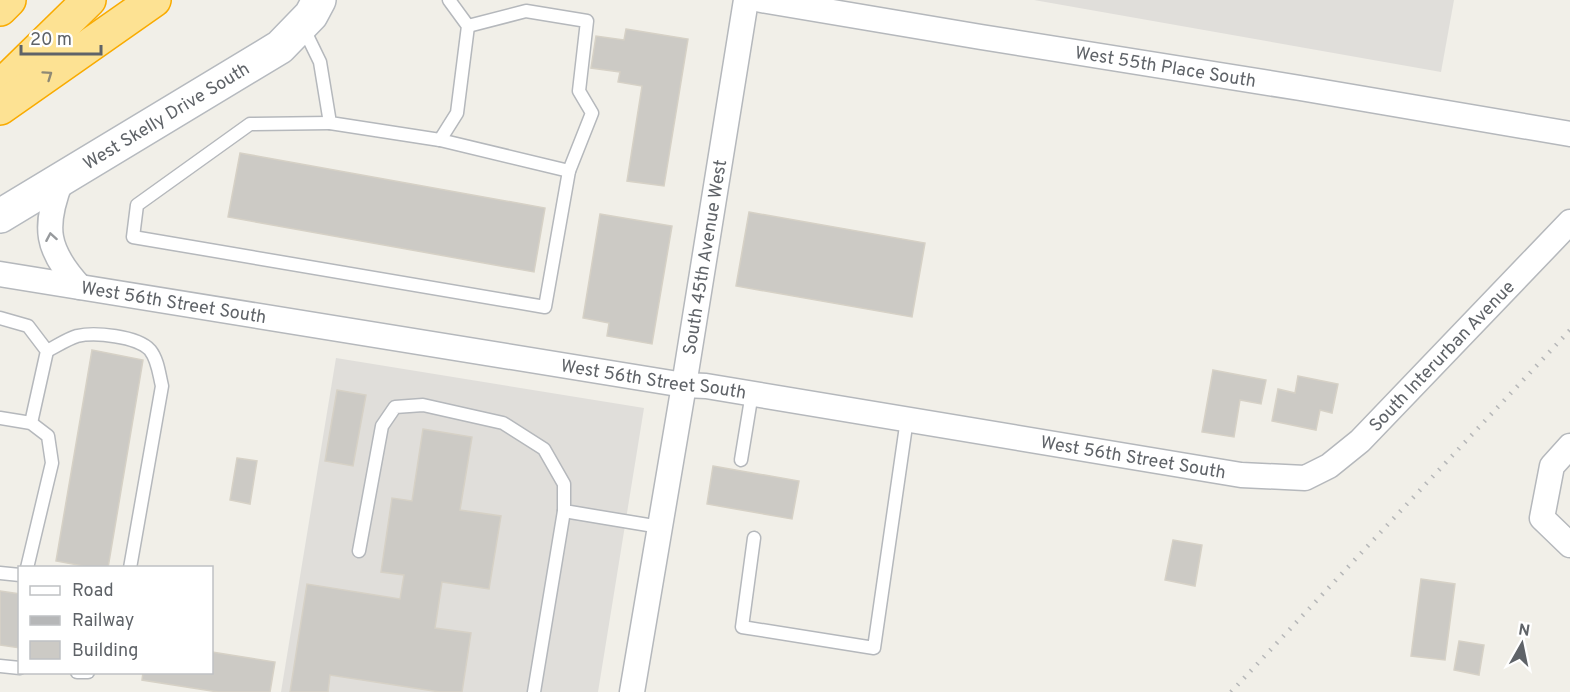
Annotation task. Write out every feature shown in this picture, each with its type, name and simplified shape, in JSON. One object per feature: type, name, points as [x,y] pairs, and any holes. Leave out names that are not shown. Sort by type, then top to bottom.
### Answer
[{"type":"highway","points":[[0,9],[9,0]]},
{"type":"highway","points":[[0,87],[89,0]]},
{"type":"highway","points":[[0,108],[154,0]]},
{"type":"street","name":"South 45th Avenue West","points":[[632,692],[746,0]]},
{"type":"street","name":"West 55th Place South","points":[[761,0],[1570,134]]},
{"type":"street","name":"West Skelly Drive South","points":[[0,216],[280,47],[310,12]]},
{"type":"street","points":[[61,181],[51,213],[51,240],[56,256],[66,272],[80,287]]},
{"type":"street","name":"South Interurban Avenue","points":[[1305,478],[1329,466],[1360,441],[1570,222]]},
{"type":"street","name":"West 56th Street South","points":[[0,274],[684,385],[752,393],[1241,475],[1305,478]]},
{"type":"street","points":[[1570,446],[1552,466],[1542,518],[1570,545]]},
{"type":"lane","points":[[440,140],[458,113],[468,26],[449,0]]},
{"type":"lane","points":[[468,26],[526,11],[587,21],[579,91],[592,113],[569,171],[545,307],[133,237],[137,205],[250,124],[330,123],[440,140],[569,171]]},
{"type":"lane","points":[[310,12],[330,123]]},
{"type":"lane","points":[[0,318],[28,326],[47,351],[31,423]]},
{"type":"lane","points":[[47,351],[77,336],[108,334],[135,342],[149,350],[158,366],[162,386],[130,566]]},
{"type":"lane","points":[[741,460],[752,393]]},
{"type":"lane","points":[[359,552],[382,426],[395,408],[423,405],[504,423],[544,449],[564,484],[564,511],[534,692]]},
{"type":"lane","points":[[0,418],[31,423],[48,436],[52,463],[27,566]]},
{"type":"lane","points":[[754,538],[742,627],[874,648],[907,419]]},
{"type":"lane","points":[[564,511],[660,528]]},
{"type":"lane","points":[[0,573],[18,575]]},
{"type":"lane","points":[[0,666],[18,668]]},
{"type":"shaded area","points":[[1034,0],[1454,0],[1441,72]]},
{"type":"shaded area","points":[[336,358],[644,408],[598,692],[281,692]]},
{"type":"building","points":[[626,29],[688,39],[664,186],[627,181],[642,86],[618,82],[620,72],[591,68],[596,36],[624,40]]},
{"type":"building","points":[[240,153],[545,208],[534,272],[228,217]]},
{"type":"building","points":[[749,212],[925,243],[912,317],[736,286]]},
{"type":"building","points":[[600,214],[672,226],[652,344],[607,336],[609,323],[583,318]]},
{"type":"building","points":[[92,350],[143,360],[108,566],[83,566],[56,561]]},
{"type":"building","points":[[1213,370],[1266,380],[1261,404],[1240,400],[1234,437],[1202,432]]},
{"type":"building","points":[[1298,376],[1338,384],[1332,413],[1320,410],[1316,430],[1272,421],[1278,389],[1295,393]]},
{"type":"building","points":[[337,390],[366,395],[353,466],[325,461]]},
{"type":"building","points":[[423,429],[472,437],[460,510],[501,516],[489,589],[442,582],[435,628],[471,633],[462,692],[440,692],[330,675],[328,692],[290,692],[307,584],[400,599],[404,575],[381,572],[392,498],[412,501]]},
{"type":"building","points":[[237,458],[257,461],[250,504],[230,500]]},
{"type":"building","points":[[713,466],[799,481],[792,519],[707,504]]},
{"type":"building","points":[[1173,540],[1202,545],[1195,586],[1165,580]]},
{"type":"building","points":[[1421,579],[1455,584],[1445,660],[1411,656]]},
{"type":"building","points":[[0,591],[18,594],[18,648],[0,645]]},
{"type":"building","points":[[1459,641],[1484,645],[1479,675],[1454,670]]},
{"type":"building","points":[[213,652],[275,662],[270,692],[218,692],[142,680],[143,674],[213,674]]},
{"type":"railway","points":[[1231,692],[1570,330]]}]
